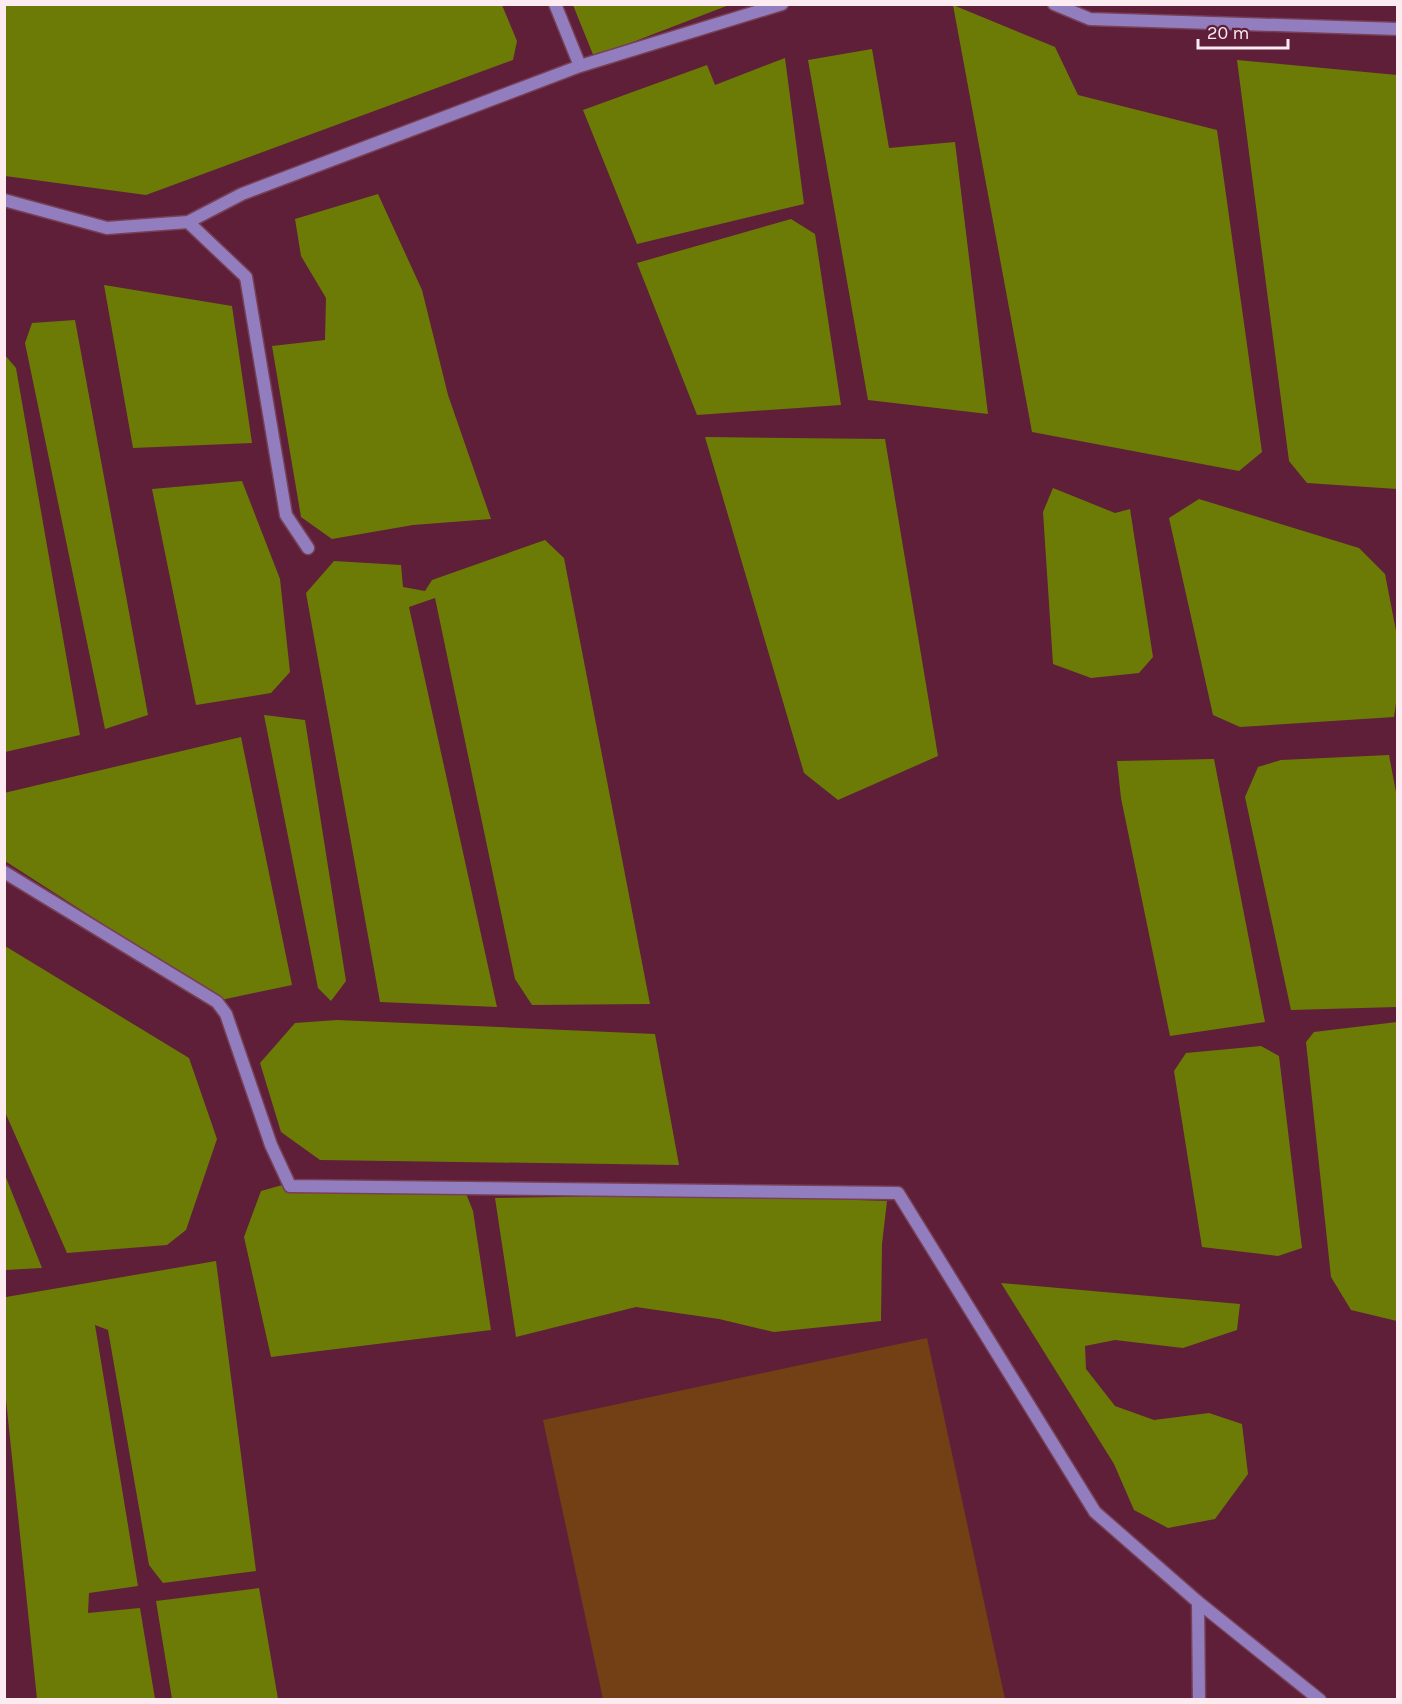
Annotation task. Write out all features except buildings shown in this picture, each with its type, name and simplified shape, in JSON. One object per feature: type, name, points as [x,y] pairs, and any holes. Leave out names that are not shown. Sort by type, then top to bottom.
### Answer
[{"type":"street","points":[[555,4],[580,66]]},
{"type":"street","points":[[4,200],[108,228],[188,222],[242,194],[580,66],[782,4]]},
{"type":"street","points":[[1054,4],[1090,19],[1398,29]]},
{"type":"street","points":[[188,222],[246,278],[286,515],[308,548]]},
{"type":"street","points":[[4,872],[217,1002],[226,1014],[271,1145],[290,1186],[898,1193],[1095,1512],[1198,1602],[1320,1700]]},
{"type":"street","points":[[1198,1602],[1199,1700]]},
{"type":"shaded area","points":[[5,4],[502,5],[517,41],[513,60],[146,195],[5,176]]},
{"type":"shaded area","points":[[573,5],[729,5],[594,57]]},
{"type":"shaded area","points":[[953,5],[1055,47],[1078,95],[1217,130],[1262,452],[1239,471],[1032,432]]},
{"type":"shaded area","points":[[872,49],[889,148],[955,142],[988,414],[868,400],[808,60]]},
{"type":"shaded area","points":[[785,58],[804,204],[637,244],[583,110],[707,65],[715,85]]},
{"type":"shaded area","points":[[1237,60],[1397,75],[1397,489],[1307,483],[1289,461]]},
{"type":"shaded area","points":[[378,194],[422,290],[448,395],[491,519],[413,525],[332,539],[301,517],[272,346],[325,340],[326,298],[301,256],[295,219]]},
{"type":"shaded area","points":[[791,219],[815,234],[841,405],[697,415],[637,263]]},
{"type":"shaded area","points":[[104,285],[232,306],[252,443],[133,448]]},
{"type":"shaded area","points":[[75,320],[148,715],[105,729],[25,343],[32,323]]},
{"type":"shaded area","points":[[4,354],[16,368],[80,735],[5,752]]},
{"type":"shaded area","points":[[705,437],[885,439],[938,756],[838,800],[804,773]]},
{"type":"shaded area","points":[[242,481],[280,579],[290,672],[271,693],[196,705],[152,489]]},
{"type":"shaded area","points":[[1053,488],[1115,513],[1130,509],[1153,657],[1139,673],[1091,678],[1053,664],[1043,512]]},
{"type":"shaded area","points":[[1199,499],[1359,548],[1385,574],[1397,636],[1397,696],[1394,717],[1240,727],[1213,715],[1169,518]]},
{"type":"shaded area","points":[[545,540],[564,558],[650,1004],[532,1005],[515,979],[435,598],[409,607],[497,1007],[380,1002],[306,593],[334,561],[401,565],[403,587],[425,591],[432,580]]},
{"type":"shaded area","points":[[264,715],[305,720],[346,981],[331,1001],[318,988]]},
{"type":"shaded area","points":[[241,737],[292,985],[221,1000],[5,861],[4,793]]},
{"type":"shaded area","points":[[1389,755],[1398,803],[1397,1007],[1291,1010],[1245,797],[1258,767],[1281,760]]},
{"type":"shaded area","points":[[1214,759],[1265,1022],[1170,1036],[1121,798],[1117,761]]},
{"type":"shaded area","points":[[5,946],[189,1058],[217,1139],[186,1230],[167,1245],[67,1253],[5,1112]]},
{"type":"shaded area","points":[[337,1020],[655,1034],[679,1165],[320,1160],[281,1132],[260,1063],[295,1023]]},
{"type":"shaded area","points":[[1398,1022],[1397,1321],[1351,1310],[1331,1277],[1306,1042],[1314,1032]]},
{"type":"shaded area","points":[[1261,1046],[1279,1056],[1302,1248],[1278,1256],[1202,1247],[1174,1071],[1186,1053]]},
{"type":"shaded area","points":[[5,1175],[42,1268],[5,1270]]},
{"type":"shaded area","points":[[286,1184],[465,1191],[473,1211],[491,1330],[271,1357],[244,1237],[261,1191]]},
{"type":"shaded area","points":[[709,1195],[887,1201],[882,1244],[881,1321],[774,1332],[719,1319],[636,1307],[516,1337],[495,1198]]},
{"type":"shaded area","points":[[216,1261],[256,1571],[163,1583],[149,1565],[108,1330],[95,1325],[138,1586],[89,1593],[88,1613],[140,1608],[155,1699],[37,1699],[5,1390],[6,1297]]},
{"type":"shaded area","points":[[1001,1283],[1240,1304],[1237,1330],[1183,1348],[1115,1340],[1085,1346],[1086,1369],[1115,1406],[1154,1420],[1209,1413],[1242,1424],[1248,1474],[1215,1519],[1168,1528],[1134,1510],[1114,1464]]},
{"type":"shaded area","points":[[927,1338],[1005,1699],[603,1699],[543,1420]]},
{"type":"shaded area","points":[[259,1588],[278,1699],[172,1699],[156,1601]]}]
